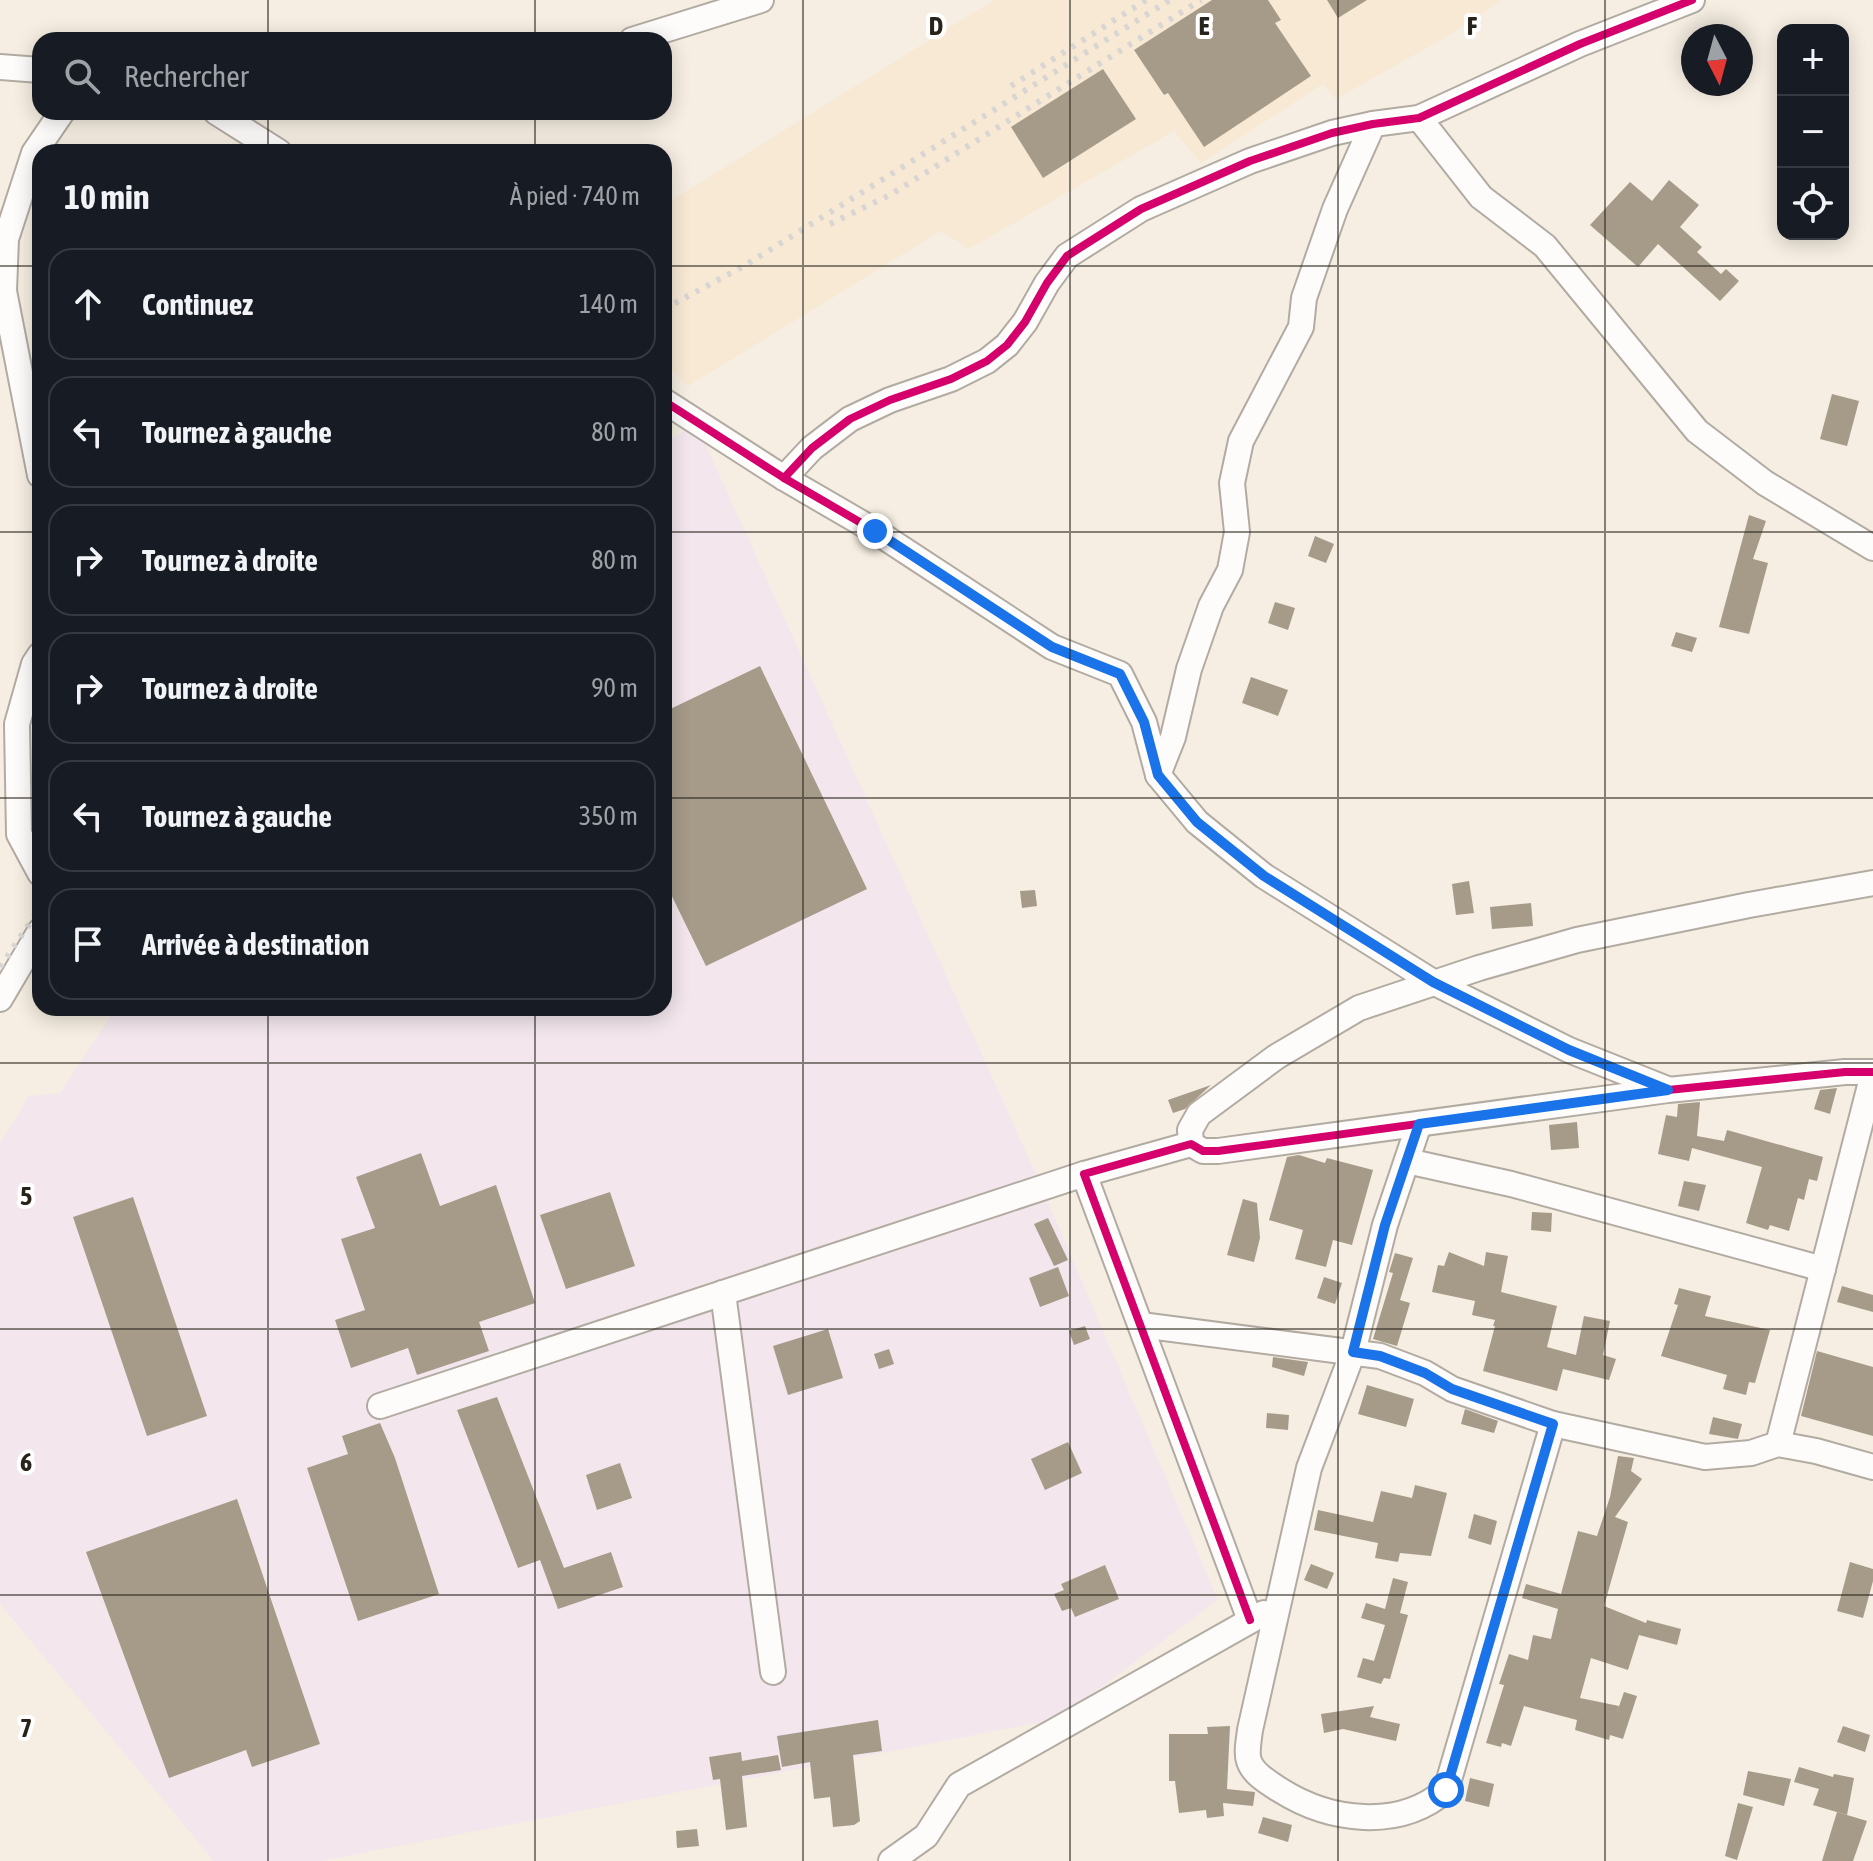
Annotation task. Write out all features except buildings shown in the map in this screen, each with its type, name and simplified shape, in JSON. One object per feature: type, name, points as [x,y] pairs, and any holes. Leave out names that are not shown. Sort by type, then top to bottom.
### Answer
[{"type":"street","points":[[658,32],[761,0]]},
{"type":"street","points":[[784,478],[812,448],[850,419],[890,400],[951,379],[997,353],[1025,322],[1067,256],[1141,209],[1250,161],[1332,133],[1419,118],[1580,44],[1692,0]]},
{"type":"street","points":[[0,67],[32,69]]},
{"type":"street","points":[[1419,118],[1481,197],[1545,246],[1697,431],[1765,483],[1873,548]]},
{"type":"street","points":[[40,144],[57,120]]},
{"type":"street","points":[[229,120],[266,144]]},
{"type":"street","points":[[1158,775],[1173,737],[1189,669],[1211,606],[1230,570],[1237,532],[1232,483],[1241,441],[1301,327],[1304,298],[1335,209],[1373,124]]},
{"type":"street","points":[[32,159],[6,239],[2,286],[32,435]]},
{"type":"street","points":[[672,406],[784,478],[875,531],[1052,647],[1120,674],[1144,722],[1158,775],[1197,822],[1264,876],[1433,982],[1569,1050],[1668,1090]]},
{"type":"street","points":[[32,671],[17,724],[19,834],[32,858]]},
{"type":"street","points":[[1191,1144],[1190,1130],[1199,1114],[1276,1057],[1359,1008],[1433,982],[1577,940],[1873,883]]},
{"type":"street","points":[[0,999],[32,945]]},
{"type":"street","points":[[380,1406],[1084,1174],[1191,1144],[1203,1151],[1218,1151],[1668,1090],[1845,1072],[1873,1073],[1778,1444]]},
{"type":"street","points":[[1419,1124],[1385,1225],[1353,1352],[1309,1468],[1250,1730],[1249,1761],[1263,1780],[1328,1814],[1359,1818],[1394,1814],[1435,1800],[1446,1790],[1553,1424]]},
{"type":"street","points":[[1407,1161],[1511,1184],[1823,1269]]},
{"type":"street","points":[[1084,1174],[1250,1620]]},
{"type":"street","points":[[723,1293],[773,1672]]},
{"type":"street","points":[[1141,1325],[1380,1356],[1425,1373],[1452,1389],[1553,1424],[1705,1457],[1751,1453],[1778,1444],[1873,1467]]},
{"type":"street","points":[[891,1861],[926,1836],[959,1785],[1278,1605]]},
{"type":"shaded area","points":[[994,0],[1503,0],[1441,40],[1336,99],[1323,84],[1201,163],[1174,131],[969,249],[941,231],[688,386],[672,370],[672,200]]},
{"type":"shaded area","points":[[696,423],[1037,1176],[1218,1600],[1058,1719],[321,1861],[214,1861],[0,1604],[0,1143],[29,1096],[60,1093],[111,1016],[672,1016],[672,439]]},
{"type":"railway","points":[[1011,86],[1146,0]]},
{"type":"railway","points":[[672,305],[744,266],[1170,0]]},
{"type":"railway","points":[[830,224],[890,195],[1201,0]]},
{"type":"railway","points":[[0,967],[32,920]]},
{"type":"cycle path","points":[[784,478],[812,448],[850,419],[890,400],[951,379],[987,361],[1007,345],[1025,322],[1067,256],[1141,209],[1250,161],[1332,133],[1419,118],[1580,44],[1692,0]]},
{"type":"cycle path","points":[[672,406],[784,478],[875,531],[1052,647],[1120,674],[1144,722],[1158,775],[1197,822],[1264,876],[1433,982],[1569,1050],[1666,1089]]},
{"type":"cycle path","points":[[1250,1620],[1084,1174],[1191,1144],[1203,1151],[1218,1151],[1668,1090],[1845,1072],[1873,1072]]},
{"type":"route","points":[[875,531],[1052,647],[1120,674],[1144,722],[1158,775],[1197,822],[1264,876],[1433,982],[1569,1050],[1668,1090],[1419,1124],[1385,1225],[1353,1352],[1380,1356],[1425,1373],[1452,1389],[1553,1424],[1446,1790]]}]
